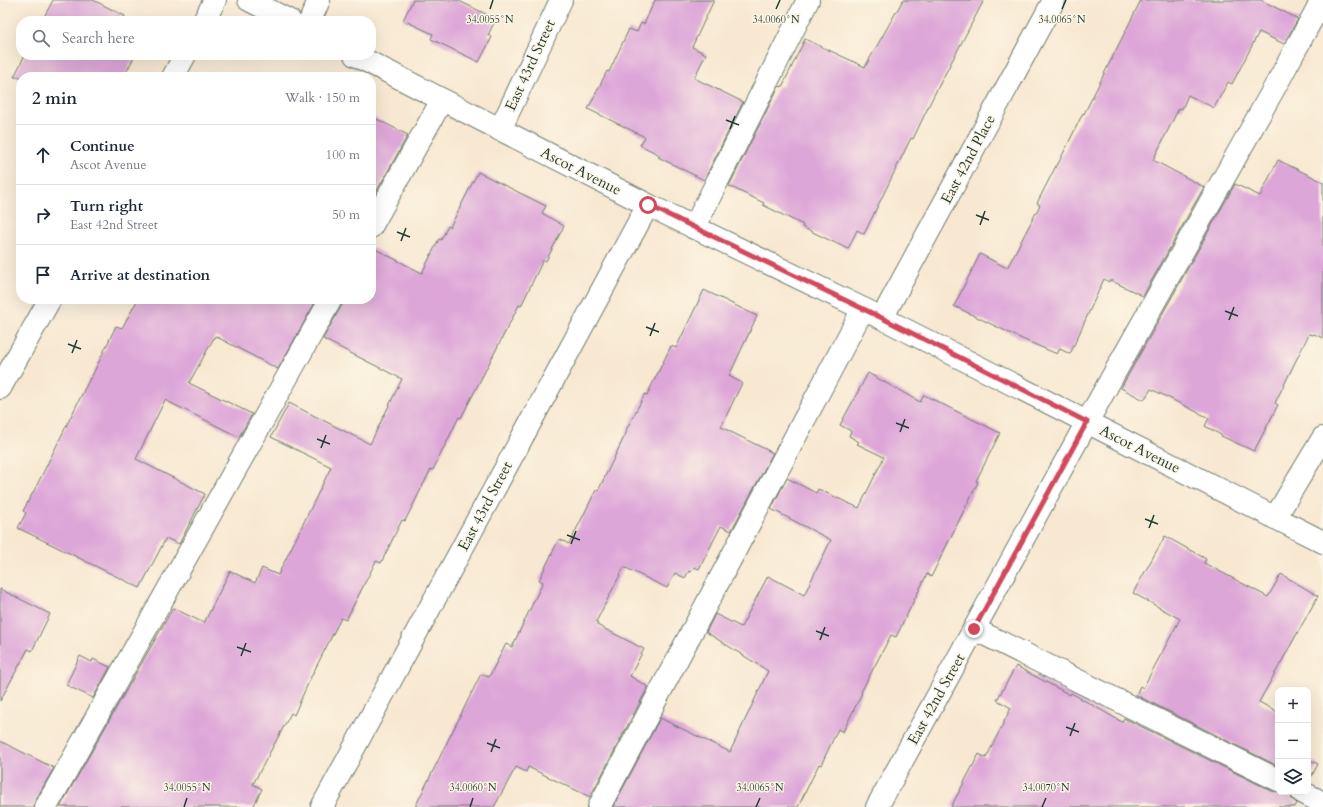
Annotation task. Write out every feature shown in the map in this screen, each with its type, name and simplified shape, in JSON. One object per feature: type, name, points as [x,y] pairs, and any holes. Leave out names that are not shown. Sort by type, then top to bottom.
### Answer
[{"type":"street","points":[[207,16],[215,0]]},
{"type":"street","points":[[249,0],[280,16]]},
{"type":"street","points":[[312,16],[319,0]]},
{"type":"street","name":"East 43rd Street","points":[[500,130],[561,0]]},
{"type":"street","points":[[694,228],[808,0]]},
{"type":"street","name":"East 42nd Place","points":[[599,807],[873,314],[1054,0]]},
{"type":"street","name":"East 42nd Street","points":[[877,807],[1087,422],[1322,0]]},
{"type":"street","points":[[176,72],[182,60]]},
{"type":"street","name":"Ascot Avenue","points":[[365,60],[648,205],[873,314],[1323,542]]},
{"type":"street","points":[[376,218],[442,100]]},
{"type":"street","name":"East 43rd Street","points":[[322,807],[648,205]]},
{"type":"street","points":[[0,388],[47,304]]},
{"type":"street","points":[[46,807],[328,304]]},
{"type":"street","points":[[1276,518],[1323,438]]},
{"type":"street","points":[[974,629],[1275,779]]},
{"type":"street","points":[[1308,795],[1323,802]]},
{"type":"building","points":[[53,0],[93,0],[125,16],[45,16]]},
{"type":"building","points":[[413,0],[457,0],[496,19],[488,35],[492,37],[479,62],[431,39],[433,34],[403,20]]},
{"type":"building","points":[[655,0],[714,0],[692,47],[706,54],[694,78],[743,102],[704,180],[658,157],[660,155],[640,145],[645,137],[588,109],[607,71],[609,72],[629,29],[637,32],[641,23],[644,24]]},
{"type":"building","points":[[903,0],[984,0],[932,99],[913,139],[911,138],[864,234],[857,230],[848,249],[802,227],[803,225],[763,205],[764,203],[729,186],[779,86],[782,87],[805,39],[865,67]]},
{"type":"building","points":[[1141,0],[1261,0],[1298,19],[1284,44],[1259,32],[1232,84],[1228,82],[1214,108],[1188,95],[1182,109],[1179,108],[1153,160],[1204,187],[1143,296],[1110,280],[1109,282],[1104,279],[1070,354],[1060,349],[1057,354],[954,306],[980,254],[1007,268],[1040,205],[1037,203],[1083,113],[1084,114]]},
{"type":"building","points":[[22,60],[132,60],[126,72],[16,72]]},
{"type":"building","points":[[376,119],[408,135],[376,192]]},
{"type":"building","points":[[1278,160],[1323,182],[1323,338],[1314,334],[1309,334],[1275,403],[1278,405],[1254,451],[1221,436],[1205,426],[1209,418],[1151,389],[1144,400],[1121,388],[1235,184],[1260,196]]},
{"type":"building","points":[[478,172],[546,206],[542,213],[564,226],[546,261],[543,260],[521,306],[519,305],[461,418],[459,417],[433,470],[431,469],[405,521],[402,520],[381,563],[376,561],[346,620],[341,618],[310,679],[294,715],[291,713],[253,784],[262,789],[253,807],[60,807],[173,608],[204,623],[230,571],[255,583],[262,568],[278,575],[331,467],[271,437],[289,403],[370,444],[402,379],[323,339],[342,304],[376,304],[376,250],[422,273],[439,239],[441,240],[448,226],[450,227]]},
{"type":"building","points":[[704,290],[757,316],[729,376],[742,383],[721,427],[773,453],[731,531],[721,526],[699,569],[694,567],[691,572],[689,571],[685,578],[675,573],[667,588],[624,567],[596,622],[598,623],[597,625],[644,649],[630,676],[648,687],[590,797],[528,767],[526,772],[516,767],[494,807],[415,807],[481,674],[489,677],[506,644],[512,647],[543,582],[539,580],[559,539],[569,544],[596,490],[598,491],[627,431],[626,430],[645,394],[647,395],[671,346],[676,348]]},
{"type":"building","points":[[135,304],[314,304],[278,369],[215,336],[189,383],[252,414],[239,437],[165,400],[136,459],[205,494],[179,544],[166,538],[140,588],[18,528],[26,513],[23,511],[116,326],[122,328]]},
{"type":"building","points":[[868,373],[920,402],[924,395],[1000,433],[976,481],[978,482],[931,577],[927,574],[896,637],[891,635],[861,692],[862,693],[843,732],[838,729],[821,765],[819,764],[798,807],[613,807],[660,718],[730,752],[768,671],[706,632],[715,614],[741,627],[768,576],[804,595],[831,540],[771,509],[787,478],[816,493],[818,489],[859,508],[884,457],[857,444],[859,442],[849,436],[851,431],[840,425]]},
{"type":"building","points":[[1165,536],[1206,559],[1204,563],[1268,597],[1281,574],[1318,596],[1259,702],[1275,710],[1275,764],[1136,695],[1140,686],[1143,688],[1180,619],[1133,593]]},
{"type":"building","points":[[0,589],[50,614],[32,651],[28,649],[0,701]]},
{"type":"building","points":[[80,656],[92,662],[93,659],[110,667],[93,698],[66,685]]},
{"type":"building","points":[[1016,666],[1070,695],[1071,693],[1122,722],[1124,718],[1275,791],[1275,795],[1291,795],[1292,799],[1297,803],[1295,807],[951,807],[979,754],[986,758],[1011,708],[997,700]]},
{"type":"building","points":[[0,741],[54,768],[35,801],[34,807],[0,807]]},
{"type":"building","points":[[1311,760],[1318,764],[1311,777]]},
{"type":"route","points":[[648,205],[882,318],[1087,422],[974,629]]}]
